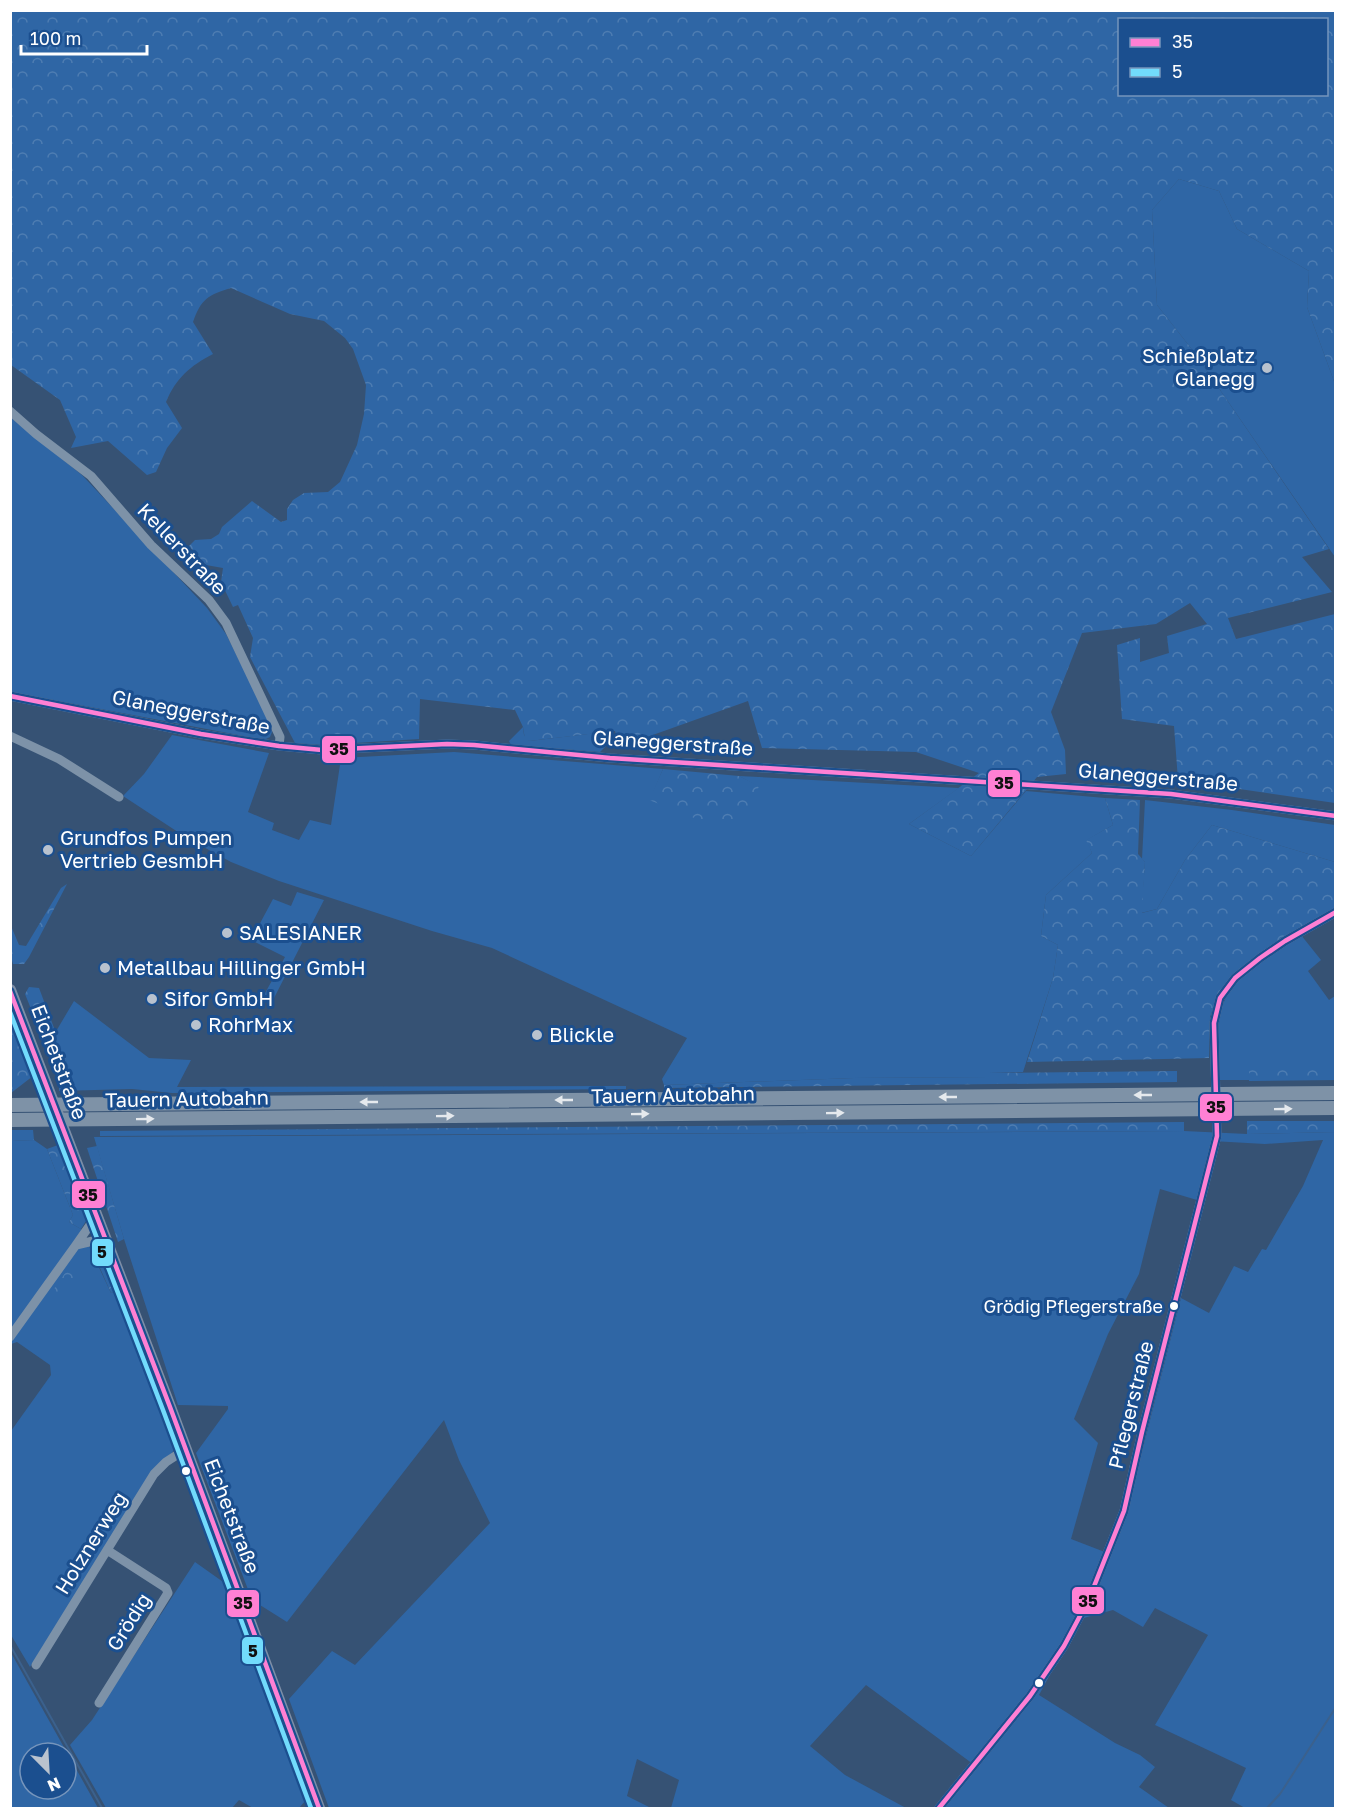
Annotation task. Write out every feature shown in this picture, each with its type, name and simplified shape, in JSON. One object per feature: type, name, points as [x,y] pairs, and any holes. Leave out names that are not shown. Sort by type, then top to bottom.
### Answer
[{"type":"highway","name":"Tauern Autobahn","points":[[10,1120],[1202,1102],[1231,1095],[1335,1093]]},
{"type":"highway","name":"Tauern Autobahn","points":[[10,1105],[1202,1102],[1230,1109],[1335,1108]]},
{"type":"main road","name":"Eichetstraße","points":[[10,990],[186,1449],[319,1809]]},
{"type":"street","name":"Kellerstraße","points":[[10,411],[36,434],[92,476],[151,545],[209,600],[226,623],[276,726],[280,737],[279,746]]},
{"type":"street","name":"Glaneggerstraße","points":[[10,696],[201,734],[322,750],[447,744],[474,745],[634,759],[1172,794],[1335,816]]},
{"type":"street","points":[[10,736],[59,759],[119,797]]},
{"type":"street","name":"Pflegerstraße","points":[[939,1809],[1030,1696],[1064,1646],[1089,1599],[1124,1511],[1217,1136],[1214,1023],[1220,998],[1235,978],[1260,958],[1285,940],[1335,912]]},
{"type":"street","points":[[10,1337],[97,1215]]},
{"type":"street","points":[[76,1245],[106,1239]]},
{"type":"street","name":"Holznerweg","points":[[36,1665],[154,1474],[166,1462],[186,1449]]},
{"type":"street","name":"Grödig","points":[[99,1703],[168,1593],[166,1588],[107,1550]]},
{"type":"green space","points":[[11,11],[1335,11],[1335,384],[1307,307],[1309,271],[1237,229],[1219,191],[1179,179],[1152,210],[1157,305],[1194,352],[1329,549],[1302,557],[1332,592],[1228,618],[1236,639],[1335,614],[1335,803],[1178,780],[1174,726],[1122,719],[1117,645],[1140,638],[1140,662],[1169,653],[1167,636],[1207,624],[1190,603],[1156,624],[1082,633],[1051,712],[1065,750],[1066,774],[1037,777],[971,856],[909,824],[979,773],[916,752],[762,748],[748,701],[619,747],[615,731],[529,741],[525,739],[523,727],[515,710],[420,699],[419,739],[323,745],[295,743],[250,657],[253,638],[238,605],[233,607],[221,582],[223,568],[206,565],[189,546],[195,540],[211,539],[219,534],[222,527],[252,501],[281,522],[287,520],[287,509],[293,500],[304,493],[328,492],[340,482],[357,445],[364,414],[366,385],[353,349],[345,338],[324,321],[290,314],[231,288],[206,299],[193,322],[213,354],[197,363],[174,386],[166,402],[182,428],[167,448],[156,472],[147,475],[108,441],[71,448],[76,437],[60,400],[11,365]]},
{"type":"green space","name":"Schießplatz Glanegg","points":[[1179,179],[1219,191],[1237,229],[1309,271],[1307,307],[1335,384],[1335,557],[1194,352],[1157,305],[1152,210]]},
{"type":"green space","points":[[10,417],[82,475],[207,608],[226,634],[267,716],[272,732],[270,737],[254,738],[11,692]]},
{"type":"green space","points":[[523,727],[524,735],[529,741],[613,731],[610,742],[600,752],[511,745],[509,741]]},
{"type":"green space","points":[[172,735],[269,753],[248,812],[274,823],[272,830],[299,840],[310,820],[331,825],[341,758],[454,752],[663,769],[650,800],[759,787],[739,776],[959,788],[909,824],[971,856],[1026,791],[1105,798],[1113,825],[1087,840],[1092,853],[1046,895],[1041,936],[1058,945],[1053,978],[1023,1072],[989,1073],[989,1077],[854,1078],[664,1085],[662,1079],[687,1038],[492,948],[279,881],[231,862],[187,838],[123,796],[144,774]]},
{"type":"green space","points":[[663,769],[739,776],[759,786],[748,817],[732,833],[649,800]]},
{"type":"green space","points":[[1105,798],[1140,800],[1138,854],[1145,862],[1142,913],[1157,909],[1185,860],[1212,825],[1335,862],[1335,908],[1277,942],[1217,997],[1210,1017],[1209,1058],[1027,1062],[1053,978],[1058,945],[1041,936],[1046,895],[1092,853],[1086,840],[1113,825]]},
{"type":"green space","points":[[1145,800],[1335,825],[1335,862],[1212,825],[1185,860],[1157,909],[1141,913],[1145,862],[1142,859]]},
{"type":"green space","points":[[67,884],[29,957],[24,964],[13,964],[11,926],[19,945],[26,946],[61,888]]},
{"type":"green space","points":[[297,892],[324,900],[273,1000],[264,995],[285,957],[251,940],[273,899],[291,906]]},
{"type":"green space","points":[[1301,935],[1321,960],[1308,971],[1329,1000],[1335,996],[1335,1070],[1249,1070],[1249,1080],[1220,1080],[1219,1024],[1228,994],[1248,971]]},
{"type":"green space","points":[[29,987],[39,988],[71,1073],[59,1078],[25,994]]},
{"type":"green space","points":[[74,1001],[149,1058],[191,1060],[177,1087],[626,1086],[626,1089],[172,1093],[132,1089],[59,1091],[59,1078],[71,1073],[55,1033]]},
{"type":"green space","points":[[10,1015],[33,1076],[11,1093],[10,1093]]},
{"type":"green space","points":[[1249,1070],[1335,1070],[1335,1080],[1249,1081]]},
{"type":"green space","points":[[1177,1071],[1177,1082],[664,1088],[664,1085],[854,1078],[989,1077],[989,1073]]},
{"type":"green space","points":[[1247,1121],[1335,1121],[1335,1132],[1247,1134]]},
{"type":"green space","points":[[1184,1122],[1184,1131],[100,1136],[100,1131]]},
{"type":"green space","points":[[11,1130],[33,1130],[34,1140],[11,1141]]},
{"type":"green space","points":[[1335,1132],[1335,1808],[1245,1808],[1231,1800],[1246,1768],[1155,1725],[1208,1635],[1155,1608],[1143,1627],[1113,1610],[1080,1619],[1039,1695],[1115,1743],[1140,1755],[1155,1767],[1139,1787],[1169,1808],[935,1808],[973,1764],[866,1685],[810,1746],[845,1775],[906,1808],[671,1808],[679,1780],[637,1759],[627,1796],[651,1808],[329,1808],[289,1699],[332,1651],[355,1665],[490,1523],[459,1460],[444,1420],[287,1622],[252,1600],[196,1453],[228,1406],[178,1405],[124,1239],[94,1137]],"holes":[[[1323,1140],[1303,1186],[1266,1250],[1262,1249],[1248,1272],[1234,1266],[1209,1313],[1181,1298],[1127,1511],[1110,1554],[1071,1539],[1098,1443],[1074,1419],[1108,1334],[1139,1274],[1160,1189],[1197,1200],[1212,1141],[1265,1144]]]},
{"type":"green space","points":[[34,1140],[47,1149],[73,1215],[69,1222],[81,1229],[111,1293],[119,1290],[166,1409],[177,1444],[172,1453],[157,1466],[30,1667],[11,1635],[11,1431],[51,1375],[50,1365],[17,1342],[11,1344],[11,1141]]},
{"type":"green space","points":[[61,1144],[88,1218],[81,1229],[69,1222],[73,1215],[47,1149]]},
{"type":"green space","points":[[97,1146],[124,1239],[118,1242],[87,1148]]},
{"type":"green space","points":[[102,1246],[119,1290],[111,1293],[92,1250]]},
{"type":"green space","points":[[70,1266],[78,1272],[55,1304],[47,1299]]},
{"type":"green space","points":[[195,1562],[226,1584],[306,1800],[299,1808],[253,1808],[239,1800],[232,1808],[106,1808],[78,1759],[78,1741],[74,1741],[92,1720]]},
{"type":"green space","points":[[10,1651],[60,1741],[18,1741],[18,1801],[78,1801],[78,1772],[98,1808],[11,1808]]},
{"type":"waterway","points":[[10,1645],[102,1808]]},
{"type":"waterway","points":[[1267,1808],[1280,1794],[1336,1707]]},
{"type":"transit line","name":"35","points":[[10,696],[201,734],[322,750],[447,744],[474,745],[610,758],[1171,794],[1336,816]]},
{"type":"transit line","name":"35","points":[[939,1808],[1030,1696],[1064,1646],[1089,1599],[1124,1511],[1217,1136],[1214,1023],[1220,998],[1235,978],[1260,958],[1336,912]]},
{"type":"transit line","name":"35","points":[[10,991],[170,1407],[319,1808]]},
{"type":"transit line","name":"5","points":[[10,1012],[163,1410],[311,1808]]},
{"type":"place","name":"Schießplatz Glanegg","points":[[1267,368]]},
{"type":"place","name":"Grundfos Pumpen Vertrieb GesmbH","points":[[48,850]]},
{"type":"place","name":"SALESIANER","points":[[227,933]]},
{"type":"place","name":"Metallbau Hillinger GmbH","points":[[105,968]]},
{"type":"place","name":"Sifor GmbH","points":[[152,999]]},
{"type":"place","name":"RohrMax","points":[[196,1025]]},
{"type":"place","name":"Blickle","points":[[537,1035]]},
{"type":"place","name":"Grödig Pflegerstraße","points":[[1174,1306]]}]
